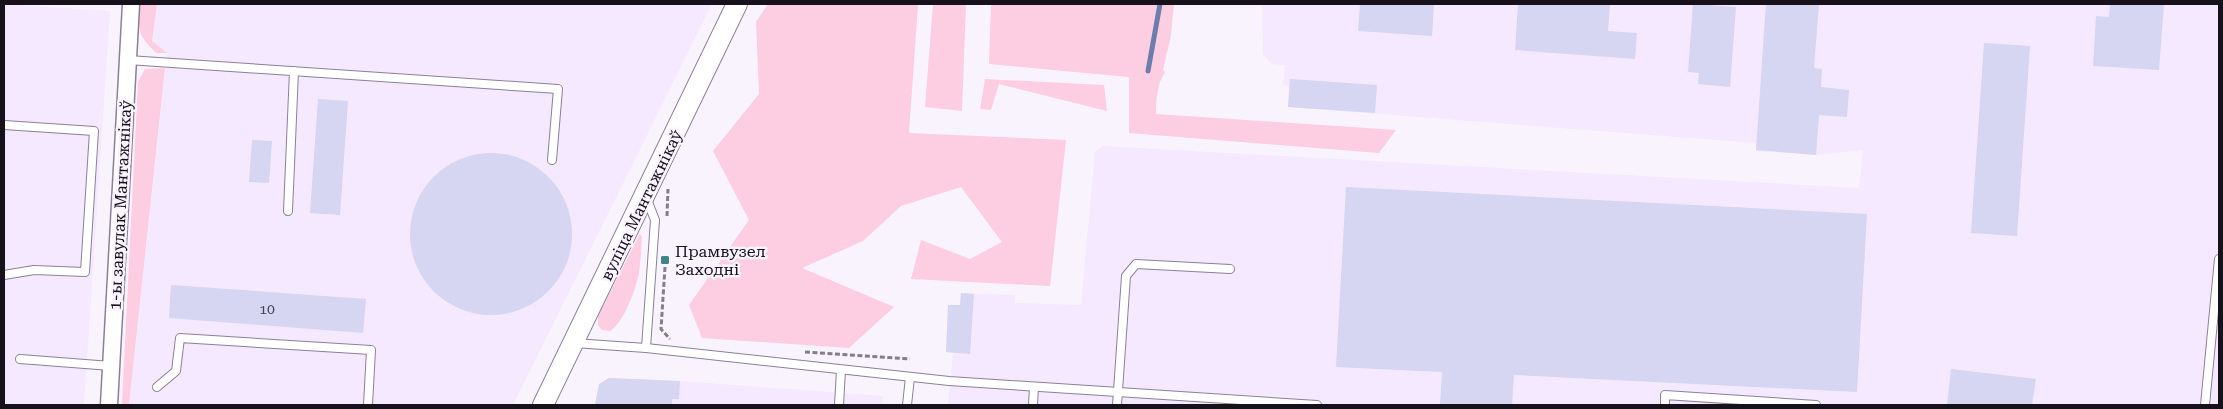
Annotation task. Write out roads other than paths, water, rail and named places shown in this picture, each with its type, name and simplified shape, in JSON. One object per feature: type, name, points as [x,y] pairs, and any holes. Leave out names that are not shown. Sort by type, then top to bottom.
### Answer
[{"type":"street","name":"1-ы завулак Мантажнікаў","points":[[109,405],[131,4]]},
{"type":"street","name":"вуліца Мантажнікаў","points":[[543,405],[738,4]]},
{"type":"lane","points":[[128,60],[558,89],[552,160]]},
{"type":"lane","points":[[288,211],[294,71]]},
{"type":"lane","points":[[4,125],[94,131],[85,272],[34,270],[4,275]]},
{"type":"lane","points":[[646,196],[655,220],[646,348]]},
{"type":"lane","points":[[2205,405],[2219,259]]},
{"type":"lane","points":[[1117,405],[1126,276],[1136,264],[1230,269]]},
{"type":"lane","points":[[156,387],[176,371],[180,338],[371,350],[368,405]]},
{"type":"lane","points":[[573,343],[646,348],[910,377],[1240,403],[1317,405]]},
{"type":"lane","points":[[20,359],[111,366]]},
{"type":"lane","points":[[839,405],[841,370]]},
{"type":"lane","points":[[907,405],[910,377]]},
{"type":"lane","points":[[1033,405],[1034,387]]},
{"type":"lane","points":[[1664,405],[1665,395],[1816,405]]},
{"type":"waterway","points":[[1148,71],[1160,4]]},
{"type":"place","name":"Прамвузел Заходні","points":[[665,260]]}]
